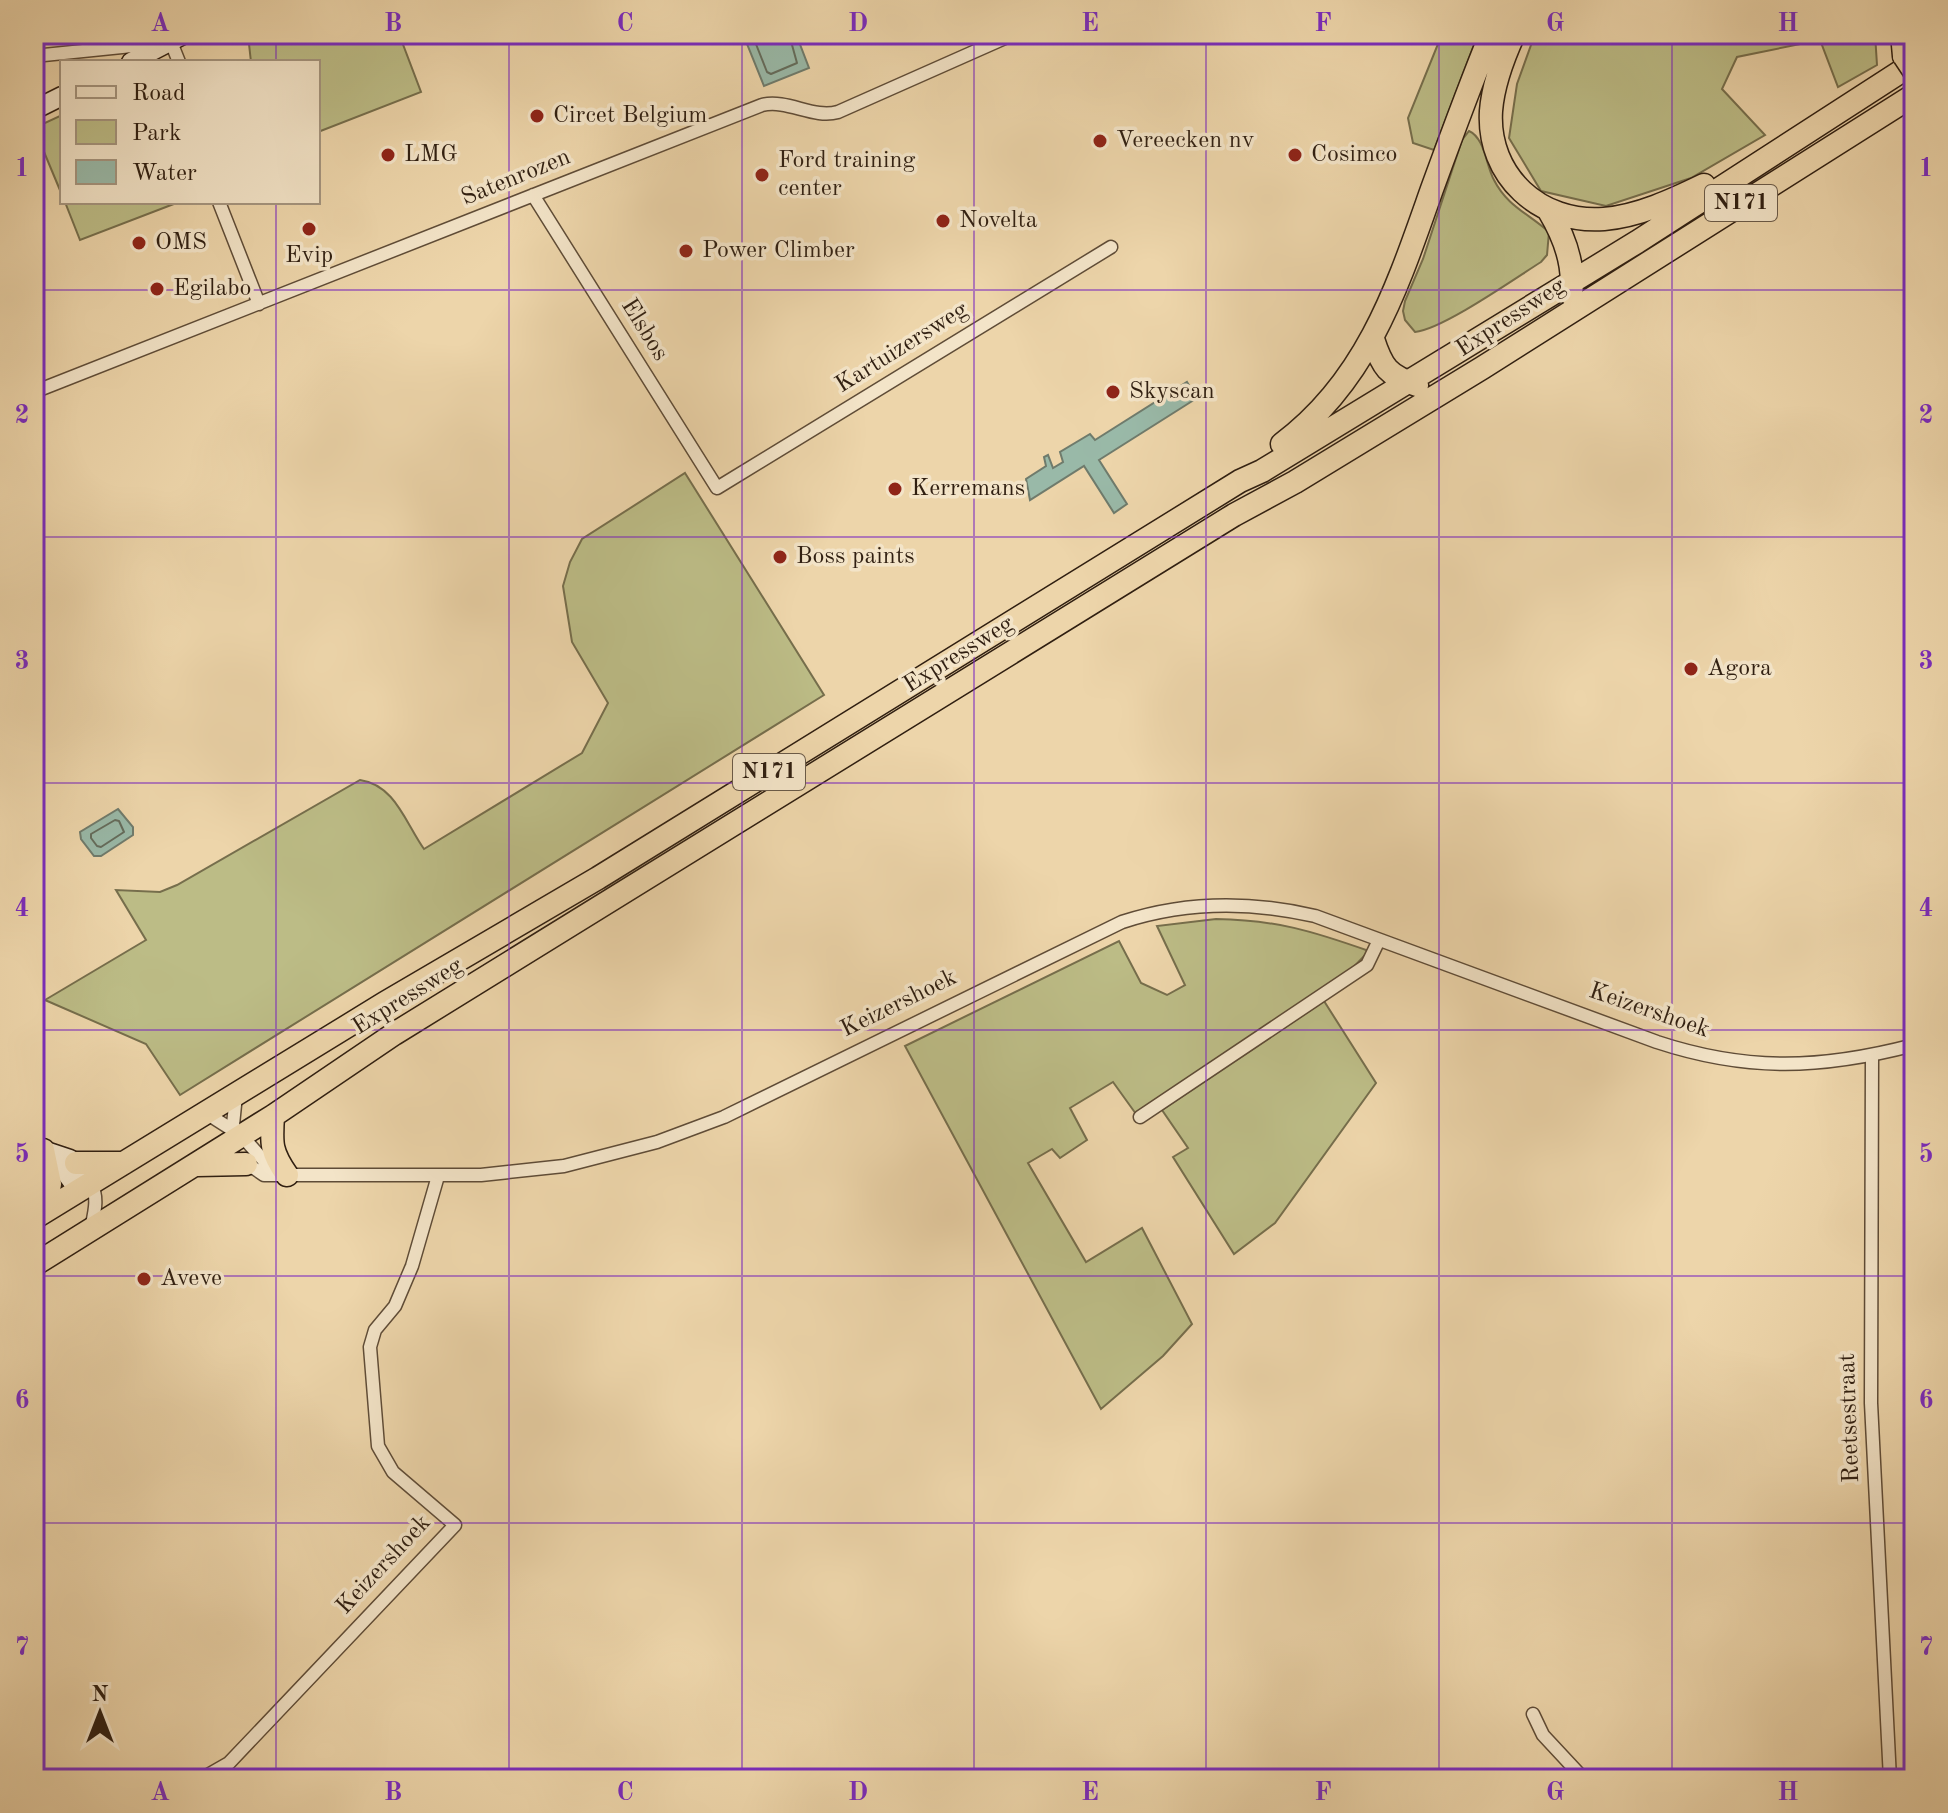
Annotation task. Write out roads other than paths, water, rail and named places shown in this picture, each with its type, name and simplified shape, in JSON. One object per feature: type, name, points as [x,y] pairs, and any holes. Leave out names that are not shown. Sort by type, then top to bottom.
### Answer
[{"type":"highway","points":[[1240,481],[1257,463],[1304,427],[1329,400],[1373,339],[1400,282],[1461,106],[1491,34]]},
{"type":"highway","points":[[1514,34],[1495,86],[1491,109],[1494,141],[1498,158],[1516,187],[1530,201],[1549,211],[1570,217],[1605,219],[1648,210],[1784,146]]},
{"type":"highway","points":[[1902,34],[1904,56],[1914,71]]},
{"type":"highway","name":"Expressweg","points":[[34,1265],[93,1206],[125,1163],[385,1003],[598,878],[1240,481],[1262,471],[1573,280],[1914,63]]},
{"type":"highway","name":"Expressweg","points":[[39,1214],[93,1206],[197,1165],[234,1136],[273,1116],[394,1034],[1234,515],[1295,482],[1445,391],[1914,95]]},
{"type":"highway","points":[[1549,211],[1564,240],[1573,280],[1569,311]]},
{"type":"highway","points":[[1373,339],[1381,364],[1394,376],[1445,391]]},
{"type":"highway","points":[[273,1116],[271,1143],[274,1157],[287,1175]]},
{"type":"highway","points":[[39,1214],[50,1184],[43,1150]]},
{"type":"highway","points":[[76,1163],[125,1163]]},
{"type":"highway","points":[[197,1165],[246,1164]]},
{"type":"street","name":"Satenrozen","points":[[34,392],[767,103],[821,114],[838,112],[1014,34]]},
{"type":"street","points":[[34,56],[178,38]]},
{"type":"street","points":[[135,60],[178,38]]},
{"type":"street","points":[[178,38],[179,60]]},
{"type":"street","points":[[34,110],[60,97]]},
{"type":"street","name":"Elsbos","points":[[533,195],[717,488]]},
{"type":"street","points":[[220,204],[259,304]]},
{"type":"street","name":"Kartuizersweg","points":[[717,488],[1111,247]]},
{"type":"street","name":"Keizershoek","points":[[246,1164],[264,1175],[438,1176],[523,1172],[617,1153],[724,1117],[1122,922],[1159,910],[1190,905],[1228,904],[1315,916],[1657,1042],[1703,1056],[1744,1063],[1808,1065],[1872,1056],[1914,1045]]},
{"type":"street","points":[[1140,1117],[1367,965],[1379,940]]},
{"type":"street","name":"Reetsestraat","points":[[1872,1056],[1871,1403],[1890,1779]]},
{"type":"street","points":[[236,1095],[234,1136],[246,1164]]},
{"type":"street","points":[[206,1113],[265,1162],[287,1175]]},
{"type":"street","points":[[43,1150],[76,1163],[93,1206]]},
{"type":"street","points":[[43,1150],[93,1206]]},
{"type":"street","name":"Keizershoek","points":[[201,1779],[229,1763],[455,1525],[393,1472],[378,1446],[370,1347],[375,1330],[395,1306],[412,1266],[438,1176]]},
{"type":"street","points":[[1533,1714],[1543,1735],[1584,1779]]},
{"type":"water","points":[[743,34],[796,34],[809,68],[764,86]]},
{"type":"water","points":[[1187,382],[1197,398],[1099,460],[1127,504],[1114,513],[1084,466],[1030,500],[1026,479],[1046,466],[1044,457],[1048,455],[1053,468],[1063,462],[1060,452],[1090,434],[1095,440]]},
{"type":"water","points":[[118,809],[133,827],[133,835],[101,856],[94,856],[81,839],[80,832]]},
{"type":"place","name":"Circet Belgium","points":[[537,116]]},
{"type":"place","name":"Vereecken nv","points":[[1100,141]]},
{"type":"place","name":"LMG","points":[[388,155]]},
{"type":"place","name":"Cosimco","points":[[1295,155]]},
{"type":"place","name":"Ford training center","points":[[762,175]]},
{"type":"place","name":"Novelta","points":[[943,221]]},
{"type":"place","name":"Evip","points":[[309,229]]},
{"type":"place","name":"OMS","points":[[139,243]]},
{"type":"place","name":"Power Climber","points":[[686,251]]},
{"type":"place","name":"Egilabo","points":[[157,289]]},
{"type":"place","name":"Skyscan","points":[[1113,392]]},
{"type":"place","name":"Kerremans","points":[[895,489]]},
{"type":"place","name":"Boss paints","points":[[780,557]]},
{"type":"place","name":"Agora","points":[[1691,669]]},
{"type":"place","name":"Aveve","points":[[144,1279]]}]
